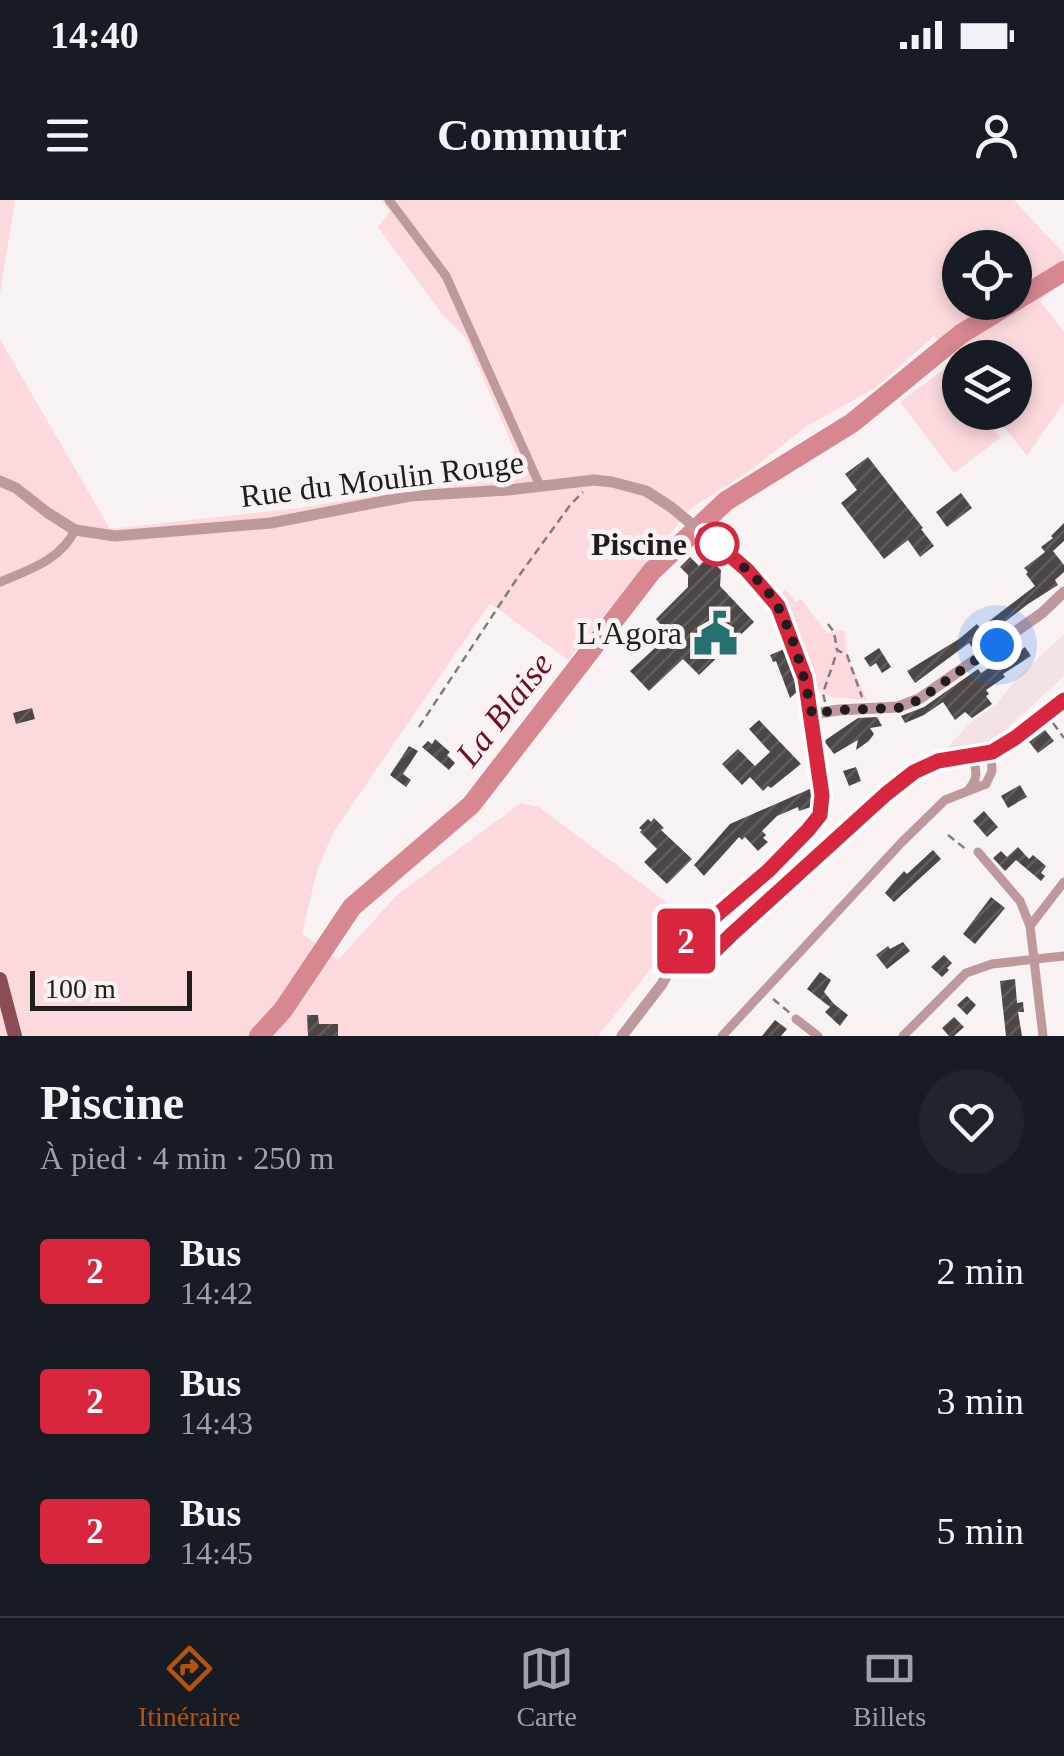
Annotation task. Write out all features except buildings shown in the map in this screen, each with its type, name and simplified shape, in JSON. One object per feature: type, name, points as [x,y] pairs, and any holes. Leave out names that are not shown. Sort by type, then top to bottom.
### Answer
[{"type":"main road","points":[[0,980],[15,1036]]},
{"type":"street","points":[[390,200],[446,276],[540,486]]},
{"type":"street","name":"Rue du Moulin Rouge","points":[[0,481],[74,530],[114,536],[242,526],[410,496],[594,480],[646,491],[747,570],[778,606],[805,678],[822,795],[820,815],[769,870],[684,943],[662,984],[622,1036]]},
{"type":"street","points":[[0,582],[52,558],[68,544],[74,530]]},
{"type":"street","points":[[812,714],[898,708],[919,700],[1029,622],[1064,592]]},
{"type":"street","points":[[678,956],[690,965],[701,964],[900,783],[929,764],[992,752],[1064,700]]},
{"type":"street","points":[[722,1036],[945,800],[986,784],[992,771],[992,752]]},
{"type":"street","points":[[967,791],[977,774],[972,757]]},
{"type":"street","points":[[978,852],[1020,900],[1030,926],[1044,1036]]},
{"type":"street","points":[[1030,926],[1064,882]]},
{"type":"street","points":[[903,1036],[966,973],[992,964],[1064,956]]},
{"type":"street","points":[[796,1019],[818,1036]]},
{"type":"path","points":[[419,727],[548,533],[594,480]]},
{"type":"path","points":[[826,712],[824,694],[837,650],[834,632],[828,624]]},
{"type":"path","points":[[837,650],[848,655],[866,708]]},
{"type":"path","points":[[1046,714],[1064,738]]},
{"type":"path","points":[[948,836],[967,851],[974,848],[978,852]]},
{"type":"path","points":[[764,992],[796,1019]]},
{"type":"shaded area","points":[[0,200],[15,200],[0,294]]},
{"type":"shaded area","points":[[382,200],[1014,200],[1064,254],[1064,279],[1040,301],[1064,332],[1064,402],[1027,456],[1006,430],[1032,430],[1032,340],[942,340],[942,346],[934,336],[875,388],[807,426],[751,470],[691,508],[568,660],[490,603],[333,833],[317,871],[302,933],[338,960],[398,894],[521,803],[539,807],[673,907],[668,947],[598,1036],[0,1036],[0,339],[110,529],[299,508],[524,472],[466,338],[442,314],[378,227],[390,211]]},
{"type":"shaded area","points":[[942,371],[942,430],[994,430],[1000,438],[954,473],[900,402]]},
{"type":"shaded area","points":[[785,590],[796,602],[801,599],[827,633],[844,630],[847,655],[867,700],[832,697],[817,689],[782,592]]},
{"type":"shaded area","points":[[1064,634],[1064,676],[996,739],[976,749],[944,751],[971,722],[995,706],[1017,678]]},
{"type":"waterway","name":"La Blaise","points":[[1032,291],[1064,271]]},
{"type":"waterway","name":"La Blaise","points":[[259,1036],[283,1010],[352,907],[471,805],[652,571],[726,501],[852,423],[984,320]]},
{"type":"bus line","name":"2","points":[[705,534],[747,570],[778,606],[805,678],[822,795],[820,815],[808,830],[769,870],[684,943],[678,956],[682,962],[701,964],[914,772],[938,761],[992,752],[1064,700]]},
{"type":"place","name":"Piscine","points":[[717,544]]},
{"type":"place","name":"L'Agora","points":[[715,633]]},
{"type":"route","points":[[717,544],[747,570],[778,606],[805,678],[812,714],[898,708],[919,700],[997,645]]}]
